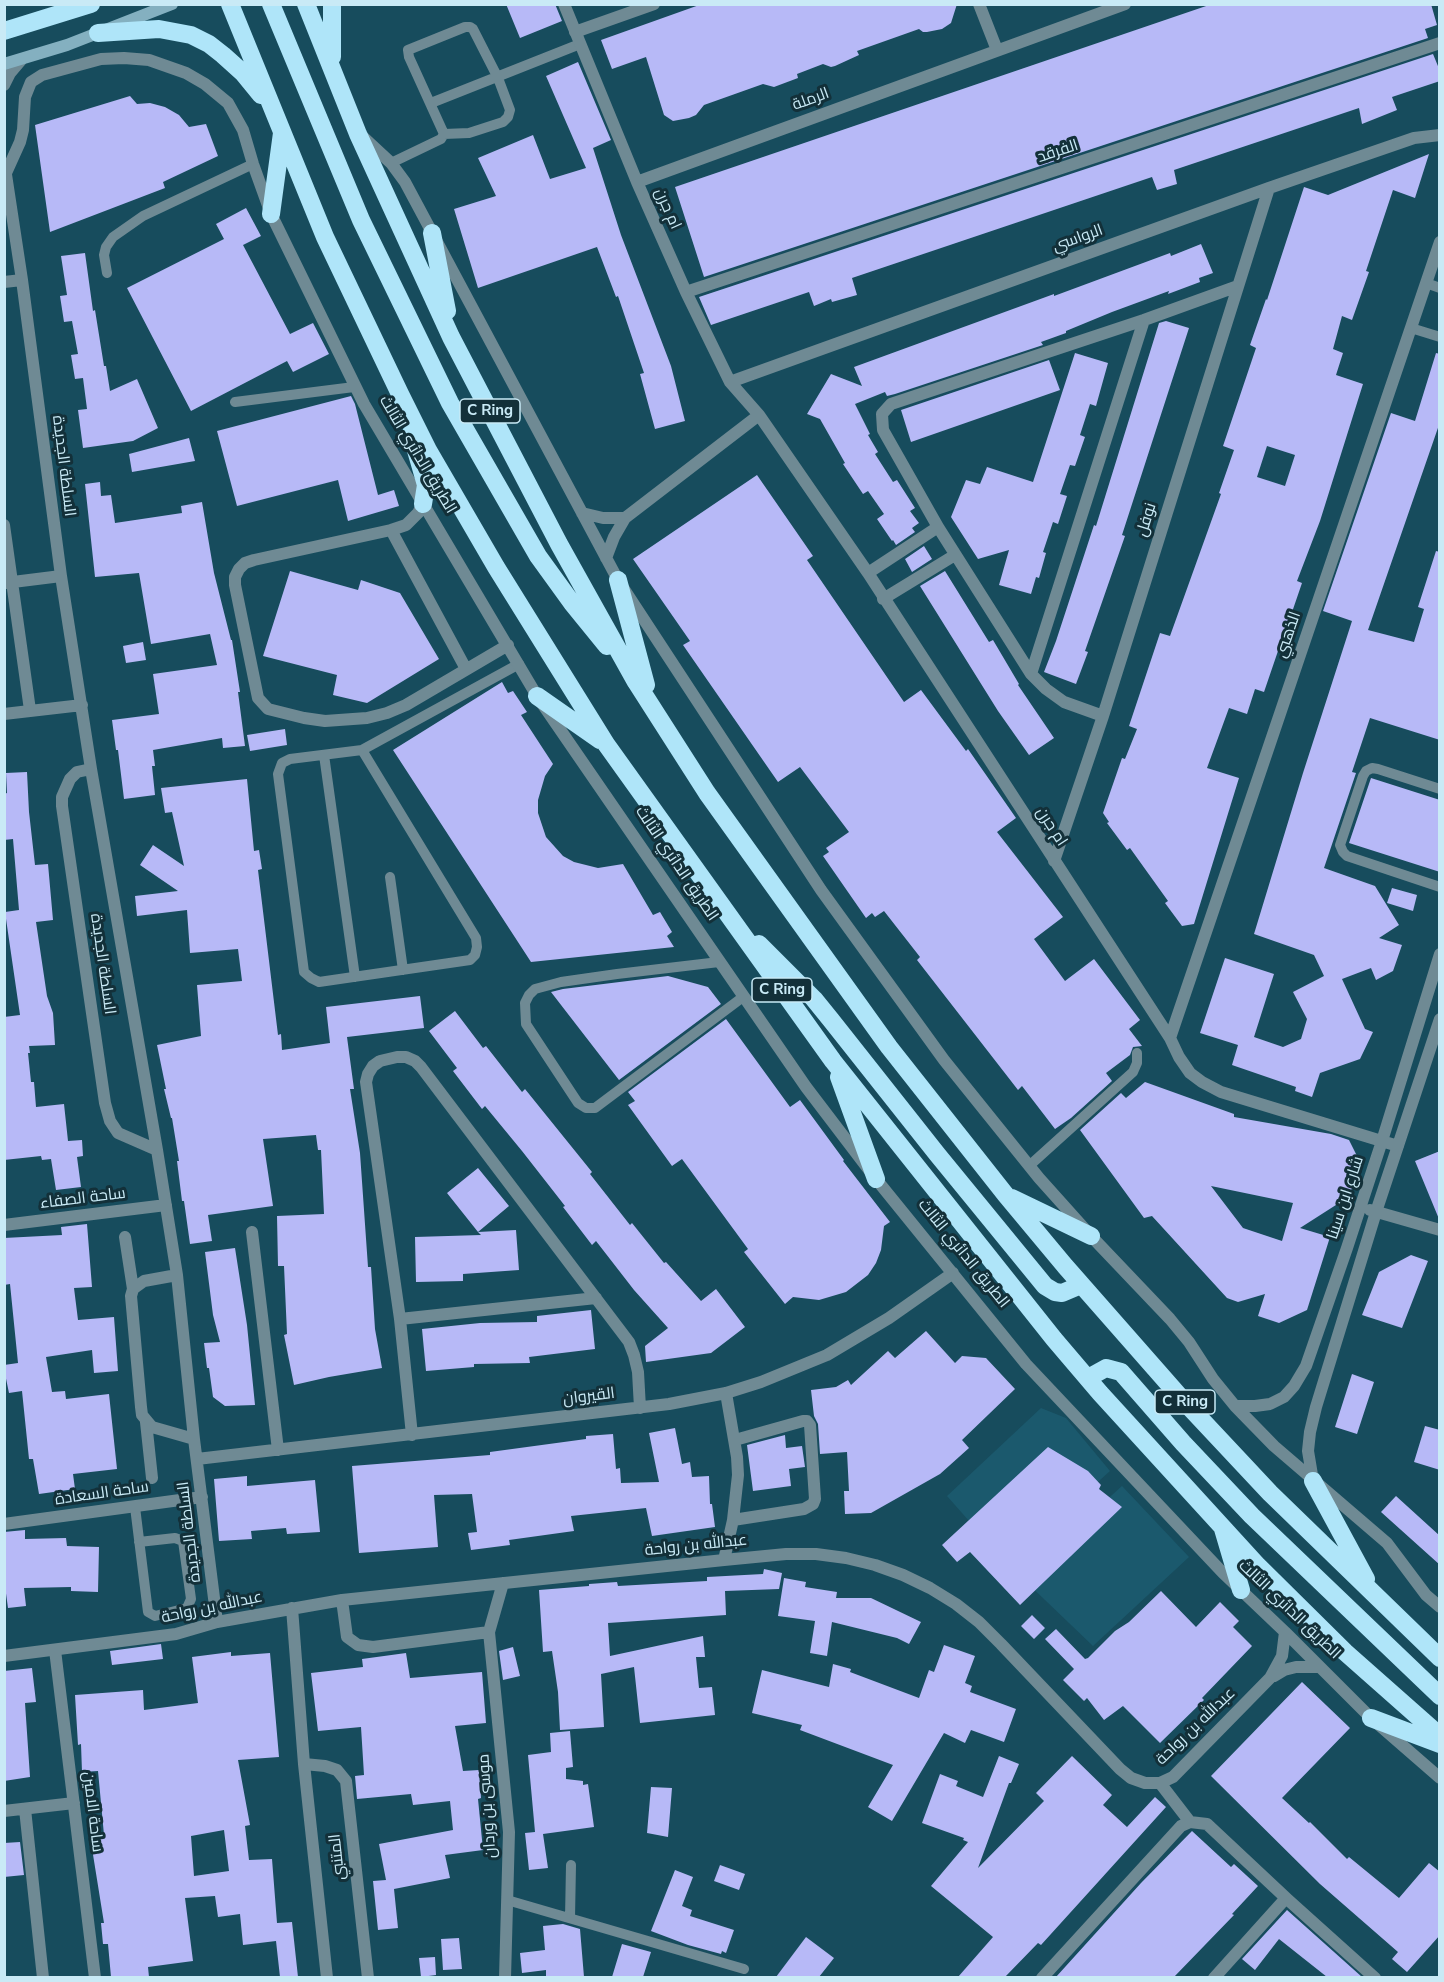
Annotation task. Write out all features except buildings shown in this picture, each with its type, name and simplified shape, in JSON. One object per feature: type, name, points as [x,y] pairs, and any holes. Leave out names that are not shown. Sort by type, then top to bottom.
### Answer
[{"type":"highway","points":[[4,31],[91,4]]},
{"type":"highway","name":"الطريق الدائري الثالث","points":[[230,4],[325,237],[428,450],[496,567],[606,744],[833,1061],[1054,1339],[1258,1566],[1346,1652],[1440,1736]]},
{"type":"highway","points":[[271,4],[361,220],[450,403],[538,556],[572,603],[636,682]]},
{"type":"highway","name":"C Ring","points":[[306,4],[358,134],[451,337],[636,682],[714,802],[868,1018],[1005,1194],[1081,1285],[1181,1398],[1270,1493],[1440,1658]]},
{"type":"highway","points":[[332,4],[333,73]]},
{"type":"highway","points":[[98,33],[159,29],[185,33],[199,39],[216,49],[243,73],[274,112]]},
{"type":"highway","points":[[271,214],[282,131]]},
{"type":"highway","points":[[432,233],[451,337]]},
{"type":"highway","points":[[400,394],[426,485],[423,504]]},
{"type":"highway","points":[[618,580],[652,707]]},
{"type":"highway","points":[[537,696],[606,744]]},
{"type":"highway","points":[[723,910],[814,999],[1045,1286],[1062,1293],[1081,1285]]},
{"type":"highway","points":[[833,1061],[876,1179]]},
{"type":"highway","points":[[1005,1194],[1091,1236]]},
{"type":"highway","points":[[1088,1378],[1106,1368],[1121,1372],[1183,1443],[1252,1516],[1440,1696]]},
{"type":"highway","points":[[1313,1481],[1378,1599]]},
{"type":"highway","points":[[1222,1525],[1241,1590]]},
{"type":"highway","points":[[1371,1718],[1440,1744]]},
{"type":"main road","points":[[4,64],[67,45],[172,4]]},
{"type":"street","name":"ام جرن","points":[[564,4],[637,182],[686,292],[730,382],[759,415],[868,573],[1170,1038],[1190,1073],[1221,1092],[1398,1146]]},
{"type":"street","points":[[578,38],[654,4]]},
{"type":"street","points":[[979,4],[997,50]]},
{"type":"street","name":"الرملة","points":[[637,182],[1125,4]]},
{"type":"street","name":"الفرقد","points":[[686,292],[1440,43]]},
{"type":"street","name":"الطريق الدائري الثالث","points":[[5,170],[20,142],[25,96],[32,82],[42,75],[100,59],[149,60],[186,73],[205,84],[228,103],[243,130],[271,214],[354,387],[537,696],[806,1087],[876,1179],[1026,1364],[1208,1558],[1371,1718],[1440,1778]]},
{"type":"street","points":[[4,85],[21,60]]},
{"type":"street","points":[[358,134],[391,163],[405,182],[618,580],[821,890],[944,1060],[1029,1166],[1091,1236],[1170,1319],[1235,1406],[1274,1446],[1387,1543],[1426,1595],[1440,1607]]},
{"type":"street","name":"الرواسي","points":[[730,382],[1269,188],[1414,138],[1440,135]]},
{"type":"street","name":"السلطة الجديدة","points":[[5,170],[22,280],[60,576],[82,705],[90,769],[177,1275],[194,1439],[217,1622]]},
{"type":"street","name":"نوفل","points":[[1054,861],[1103,716],[1269,188]]},
{"type":"street","name":"الذهبي","points":[[1170,1038],[1440,242]]},
{"type":"street","points":[[4,282],[22,280]]},
{"type":"street","points":[[1103,716],[1064,702],[1031,674],[938,527],[883,430],[882,414],[891,404],[1144,320],[1238,286]]},
{"type":"street","points":[[1031,674],[1144,320]]},
{"type":"street","points":[[606,558],[625,518],[759,415]]},
{"type":"street","points":[[423,504],[406,525],[254,560],[239,568],[235,577],[235,585],[258,698],[268,710],[304,718],[346,721],[367,718],[406,705],[508,645]]},
{"type":"street","points":[[582,513],[603,518],[625,518]]},
{"type":"street","points":[[4,525],[8,583],[30,710]]},
{"type":"street","points":[[868,573],[938,527]]},
{"type":"street","points":[[391,530],[466,669]]},
{"type":"street","points":[[883,599],[955,555]]},
{"type":"street","points":[[8,583],[60,576]]},
{"type":"street","points":[[4,714],[82,705]]},
{"type":"street","name":"السلطة الجديدة","points":[[90,769],[77,772],[70,779],[65,787],[62,806],[105,1102],[110,1121],[118,1133],[157,1150]]},
{"type":"street","name":"شارع ابن سينا","points":[[1235,1406],[1270,1404],[1284,1397],[1306,1366],[1382,1142],[1440,954]]},
{"type":"street","name":"شارع ابن سينا","points":[[1313,1481],[1309,1464],[1310,1432],[1376,1212],[1440,1019]]},
{"type":"street","points":[[412,1435],[400,1319],[366,1082],[373,1066],[380,1060],[397,1057],[406,1057],[421,1067],[629,1342],[638,1372],[640,1408]]},
{"type":"street","name":"ساحة الصفاء","points":[[4,1225],[166,1205]]},
{"type":"street","points":[[1360,1207],[1440,1230]]},
{"type":"street","points":[[252,1232],[278,1450]]},
{"type":"street","name":"السلطة الجديدة","points":[[125,1237],[133,1289],[130,1302],[141,1407],[146,1422],[152,1478]]},
{"type":"street","name":"القيروان","points":[[197,1459],[640,1408],[726,1393],[761,1382],[827,1355],[889,1318],[953,1273]]},
{"type":"street","points":[[133,1289],[144,1281],[177,1275]]},
{"type":"street","points":[[400,1319],[596,1298]]},
{"type":"street","points":[[724,1560],[733,1520],[738,1475],[735,1440],[726,1393]]},
{"type":"street","points":[[733,1520],[804,1509],[813,1504],[815,1499],[810,1425],[807,1421],[802,1420],[735,1440]]},
{"type":"street","points":[[146,1422],[159,1430],[194,1439]]},
{"type":"street","name":"ساحة السعادة","points":[[5,1521],[135,1507],[202,1497]]},
{"type":"street","name":"عبدالله بن رواحة","points":[[4,1656],[165,1635],[217,1622],[342,1600],[724,1560],[786,1554],[816,1554],[846,1558],[894,1572],[930,1588],[956,1604],[979,1622],[1131,1778],[1145,1783],[1160,1783],[1173,1777],[1270,1678],[1282,1656],[1285,1632]]},
{"type":"street","name":"موسى بن وردان","points":[[503,1583],[489,1632],[509,1832],[505,1977]]},
{"type":"street","points":[[342,1600],[347,1637],[358,1646],[373,1647],[489,1632]]},
{"type":"street","name":"المتنبي","points":[[292,1608],[304,1764],[327,1977]]},
{"type":"street","name":"ساحة الامين","points":[[55,1650],[95,1977]]},
{"type":"street","name":"عبدالله بن رواحة","points":[[1270,1678],[1284,1670],[1296,1667],[1320,1667]]},
{"type":"street","name":"المتنبي","points":[[304,1764],[337,1770],[346,1781],[368,1977]]},
{"type":"street","points":[[1160,1783],[1190,1822]]},
{"type":"street","points":[[4,1811],[74,1803]]},
{"type":"street","points":[[25,1809],[43,1977]]},
{"type":"street","points":[[1042,1977],[1181,1827],[1190,1822],[1207,1824],[1375,1977]]},
{"type":"street","points":[[1214,1977],[1286,1898]]},
{"type":"lane","points":[[465,27],[473,29],[498,78],[510,110],[503,122],[469,133],[444,134],[407,52],[465,27]]},
{"type":"lane","points":[[431,103],[498,78],[578,38]]},
{"type":"lane","points":[[391,163],[441,139],[444,134]]},
{"type":"lane","points":[[107,273],[104,255],[113,237],[143,216],[253,164]]},
{"type":"lane","points":[[1426,283],[1440,288]]},
{"type":"lane","points":[[1411,328],[1440,338]]},
{"type":"lane","points":[[235,402],[354,387]]},
{"type":"lane","points":[[362,750],[476,938],[475,955],[470,960],[319,982],[304,972],[278,774],[282,763],[290,759],[362,750],[519,664]]},
{"type":"lane","points":[[324,755],[355,976]]},
{"type":"lane","points":[[1440,789],[1378,769],[1372,768],[1366,771],[1362,776],[1340,845],[1342,852],[1347,856],[1440,887]]},
{"type":"lane","points":[[390,877],[403,970]]},
{"type":"lane","points":[[719,962],[606,975],[561,982],[535,989],[529,994],[525,1003],[526,1024],[578,1103],[595,1108],[743,997]]},
{"type":"lane","points":[[1029,1166],[1133,1072],[1137,1063],[1137,1053]]},
{"type":"lane","points":[[135,1507],[139,1542],[148,1612],[155,1616],[187,1608],[191,1599],[183,1541],[175,1538],[139,1542]]},
{"type":"lane","points":[[570,1918],[572,1865]]},
{"type":"lane","points":[[507,1900],[744,1969]]},
{"type":"shaded area","points":[[1041,1408],[1066,1418],[1110,1471],[1007,1564],[947,1496]]},
{"type":"shaded area","points":[[1122,1486],[1189,1557],[1093,1646],[1021,1577]]}]
